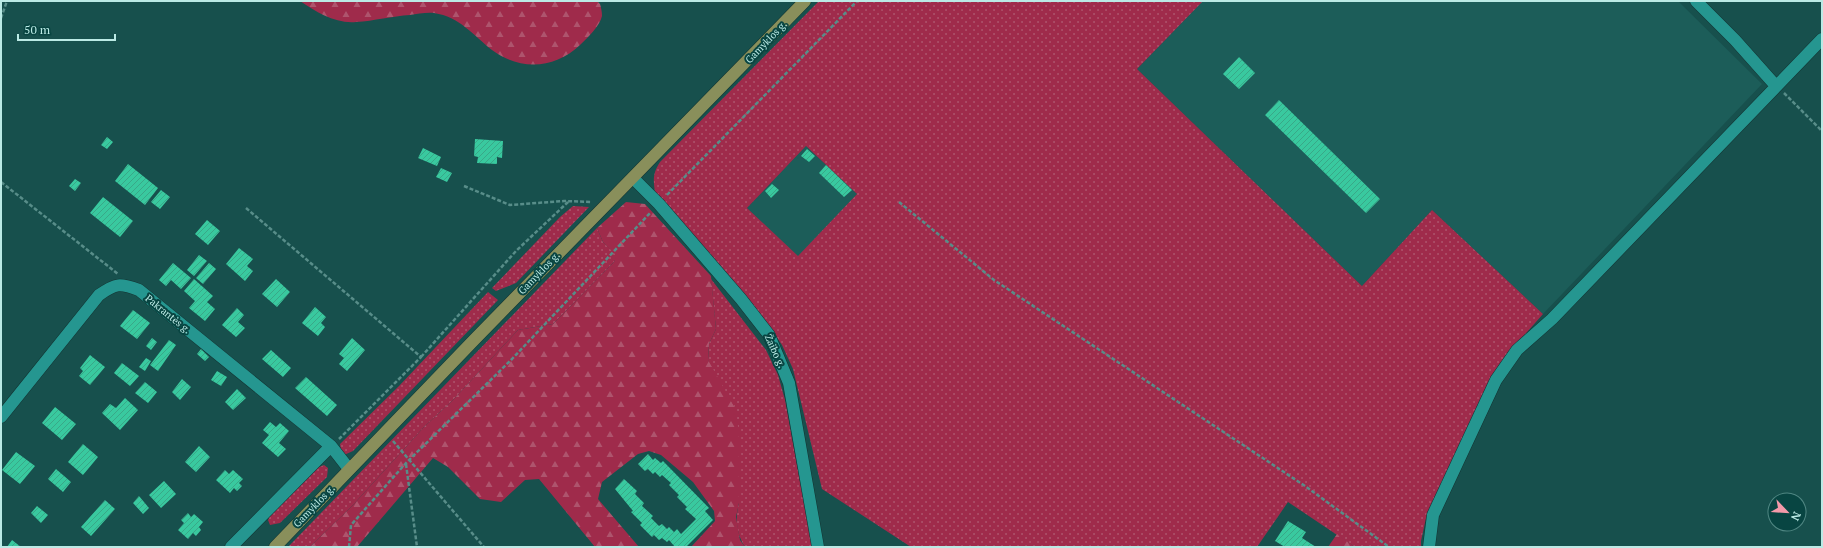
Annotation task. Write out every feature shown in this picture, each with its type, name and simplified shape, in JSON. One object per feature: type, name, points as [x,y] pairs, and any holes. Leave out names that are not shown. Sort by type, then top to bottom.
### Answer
[{"type":"main road","name":"Gamyklos g.","points":[[275,547],[349,469],[805,1]]},
{"type":"street","points":[[1696,1],[1735,40],[1776,86]]},
{"type":"street","points":[[1429,547],[1433,515],[1496,380],[1517,350],[1552,319],[1822,39]]},
{"type":"street","name":"Žaibo g.","points":[[632,178],[659,204],[741,299],[769,335],[789,383],[818,547]]},
{"type":"street","points":[[1,417],[99,295],[112,286],[124,284]]},
{"type":"street","name":"Pakrantės g.","points":[[124,284],[139,290],[331,446],[349,469]]},
{"type":"street","points":[[231,547],[331,446]]},
{"type":"path","points":[[1,18],[7,1]]},
{"type":"path","points":[[349,547],[351,525],[406,463],[512,359],[659,204],[857,1]]},
{"type":"path","points":[[1776,86],[1822,131]]},
{"type":"path","points":[[1,182],[118,273],[124,284]]},
{"type":"path","points":[[464,186],[510,205],[568,202],[608,203]]},
{"type":"path","points":[[331,446],[421,357],[516,251],[568,202]]},
{"type":"path","points":[[899,202],[994,280],[1299,482],[1390,547]]},
{"type":"path","points":[[246,208],[421,357]]},
{"type":"path","points":[[385,433],[484,547]]},
{"type":"path","points":[[406,463],[417,547]]},
{"type":"shaded area","points":[[1203,1],[1678,1],[1762,84],[1543,314],[1432,210],[1362,286],[1137,69]]},
{"type":"shaded area","points":[[806,146],[857,194],[798,257],[747,208]]},
{"type":"green space","points":[[300,1],[597,1],[600,4],[602,16],[599,24],[593,32],[570,53],[549,63],[526,64],[503,57],[492,50],[466,27],[443,15],[425,13],[349,22],[326,16]]},
{"type":"green space","points":[[819,1],[1203,1],[1137,69],[1362,286],[1432,210],[1543,314],[1513,348],[1492,378],[1426,518],[1421,547],[1355,547],[1288,502],[1257,547],[911,547],[822,489],[793,369],[782,345],[765,320],[655,192],[654,176],[660,162]],"holes":[[[806,146],[857,194],[798,256],[747,208]]]},
{"type":"green space","points":[[626,202],[645,204],[711,276],[716,329],[709,344],[708,360],[735,408],[739,432],[739,503],[736,517],[740,540],[745,547],[691,547],[715,521],[714,511],[693,482],[661,455],[649,451],[638,454],[602,482],[598,499],[639,547],[595,547],[539,479],[525,480],[501,502],[480,499],[448,467],[433,458],[357,547],[310,547],[353,505],[424,427],[453,400],[518,330],[553,324],[614,262],[616,255],[603,242],[597,228]]},
{"type":"green space","points":[[573,206],[589,207],[516,283],[496,291],[492,288],[560,217]]},
{"type":"green space","points":[[597,228],[603,242],[617,255],[614,262],[553,324],[518,330],[453,400],[424,427],[353,505],[310,547],[288,547]]},
{"type":"green space","points":[[711,279],[766,350],[778,375],[785,400],[812,547],[745,547],[742,542],[737,525],[739,503],[708,360],[709,344],[716,329]]},
{"type":"green space","points":[[488,292],[498,300],[353,451],[344,455],[341,451],[340,444],[399,386]]},
{"type":"green space","points":[[324,465],[328,468],[327,477],[280,523],[270,525],[268,520],[273,508],[312,470]]},
{"type":"green space","points":[[1337,534],[1355,547],[1328,547]]},
{"type":"building","points":[[1239,57],[1255,73],[1239,89],[1223,74]]},
{"type":"building","points":[[1279,100],[1380,199],[1366,213],[1265,115]]},
{"type":"building","points":[[107,137],[113,142],[107,149],[101,145]]},
{"type":"building","points":[[475,139],[503,141],[502,158],[497,157],[497,164],[477,163],[478,157],[474,156]]},
{"type":"building","points":[[423,148],[441,157],[437,166],[418,158]]},
{"type":"building","points":[[807,149],[815,156],[809,162],[801,156]]},
{"type":"building","points":[[128,164],[158,188],[145,205],[115,181]]},
{"type":"building","points":[[826,165],[852,190],[844,197],[819,173]]},
{"type":"building","points":[[441,168],[452,173],[447,182],[436,177]]},
{"type":"building","points":[[75,179],[81,183],[75,191],[69,186]]},
{"type":"building","points":[[772,184],[779,190],[771,198],[765,191]]},
{"type":"building","points":[[161,190],[170,197],[160,209],[151,202]]},
{"type":"building","points":[[103,197],[133,221],[120,237],[90,213]]},
{"type":"building","points":[[207,220],[220,231],[208,245],[195,234]]},
{"type":"building","points":[[239,248],[253,259],[247,266],[253,271],[245,281],[226,264]]},
{"type":"building","points":[[199,255],[207,261],[194,276],[187,270]]},
{"type":"building","points":[[173,263],[191,278],[181,289],[171,280],[166,286],[159,280]]},
{"type":"building","points":[[209,263],[216,269],[203,284],[196,278]]},
{"type":"building","points":[[194,279],[213,296],[207,302],[215,309],[205,321],[189,308],[195,301],[184,291]]},
{"type":"building","points":[[276,279],[290,292],[277,307],[262,294]]},
{"type":"building","points":[[315,307],[326,317],[321,323],[325,327],[318,336],[302,323]]},
{"type":"building","points":[[237,308],[244,315],[238,322],[245,328],[236,337],[222,325]]},
{"type":"building","points":[[133,310],[150,323],[137,339],[120,326]]},
{"type":"building","points":[[152,338],[157,342],[151,350],[146,346]]},
{"type":"building","points":[[352,338],[365,350],[347,371],[339,364],[344,358],[339,354]]},
{"type":"building","points":[[169,340],[176,345],[158,371],[150,365]]},
{"type":"building","points":[[201,349],[209,357],[205,361],[197,354]]},
{"type":"building","points":[[271,350],[291,368],[283,377],[262,359]]},
{"type":"building","points":[[90,355],[105,367],[90,385],[79,376],[83,371],[80,368]]},
{"type":"building","points":[[146,358],[151,361],[145,371],[139,367]]},
{"type":"building","points":[[122,363],[139,376],[130,386],[114,373]]},
{"type":"building","points":[[217,371],[227,377],[221,386],[211,380]]},
{"type":"building","points":[[306,377],[337,405],[327,416],[295,388]]},
{"type":"building","points":[[182,379],[191,387],[180,400],[172,392]]},
{"type":"building","points":[[145,382],[157,392],[148,403],[135,393]]},
{"type":"building","points":[[237,389],[246,398],[233,410],[225,402]]},
{"type":"building","points":[[125,398],[138,410],[120,430],[102,413],[110,404],[116,408]]},
{"type":"building","points":[[55,407],[76,424],[62,440],[42,423]]},
{"type":"building","points":[[270,422],[276,427],[280,423],[289,431],[279,443],[286,449],[278,457],[262,443],[269,435],[263,430]]},
{"type":"building","points":[[83,444],[98,457],[83,475],[68,462]]},
{"type":"building","points":[[199,446],[210,457],[196,472],[185,462]]},
{"type":"building","points":[[16,452],[35,466],[20,484],[2,470]]},
{"type":"building","points":[[648,454],[653,460],[655,458],[661,463],[663,461],[709,508],[705,511],[713,520],[686,547],[675,547],[669,540],[667,542],[662,538],[659,540],[654,535],[652,537],[640,525],[642,523],[631,512],[633,511],[615,489],[624,479],[637,491],[635,494],[644,503],[642,506],[653,516],[651,518],[659,526],[662,524],[667,529],[669,527],[674,532],[677,529],[681,534],[696,519],[685,509],[687,507],[677,497],[679,495],[669,485],[671,483],[662,475],[660,477],[655,472],[653,474],[648,469],[645,471],[638,464]]},
{"type":"building","points":[[56,469],[71,482],[63,492],[48,479]]},
{"type":"building","points":[[225,470],[229,474],[233,470],[243,479],[239,483],[242,486],[237,491],[234,488],[230,493],[216,480]]},
{"type":"building","points":[[164,481],[176,494],[161,508],[149,495]]},
{"type":"building","points":[[139,496],[149,508],[143,514],[133,503]]},
{"type":"building","points":[[105,500],[115,509],[91,536],[81,527]]},
{"type":"building","points":[[37,506],[48,515],[41,523],[31,513]]},
{"type":"building","points":[[188,513],[191,517],[194,514],[203,522],[199,527],[201,530],[196,536],[193,533],[188,539],[178,530],[184,523],[181,520]]},
{"type":"building","points":[[1288,521],[1306,532],[1302,538],[1316,547],[1285,547],[1275,541]]},
{"type":"building","points":[[12,540],[21,547],[7,547]]}]
